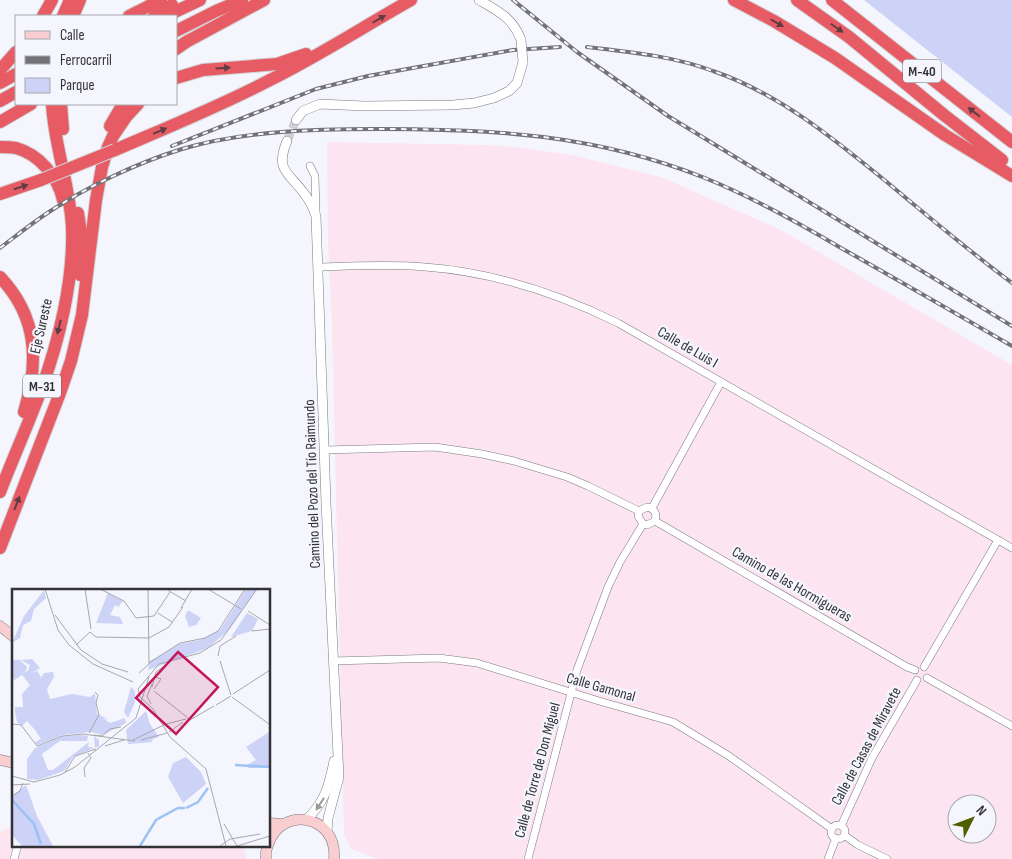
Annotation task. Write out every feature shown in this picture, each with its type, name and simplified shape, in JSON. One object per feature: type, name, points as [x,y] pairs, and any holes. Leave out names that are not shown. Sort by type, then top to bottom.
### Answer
[{"type":"highway","points":[[44,15],[52,0]]},
{"type":"highway","points":[[63,15],[70,0]]},
{"type":"highway","points":[[73,15],[80,0]]},
{"type":"highway","points":[[131,15],[162,0]]},
{"type":"highway","points":[[156,15],[180,0]]},
{"type":"highway","points":[[168,15],[200,0]]},
{"type":"highway","points":[[178,30],[242,0]]},
{"type":"highway","points":[[178,48],[264,0]]},
{"type":"highway","points":[[0,194],[41,180],[115,150],[268,82],[411,0]]},
{"type":"highway","points":[[734,0],[774,21],[835,58],[945,135],[1012,176]]},
{"type":"highway","name":"M-40","points":[[797,0],[849,37],[986,149],[1012,167]]},
{"type":"highway","name":"M-40","points":[[832,0],[1012,142]]},
{"type":"highway","points":[[178,77],[203,70],[277,64],[298,58],[352,34]]},
{"type":"highway","points":[[0,70],[15,53]]},
{"type":"highway","points":[[0,83],[15,75]]},
{"type":"highway","points":[[0,101],[15,93]]},
{"type":"highway","points":[[0,122],[29,105]]},
{"type":"highway","points":[[91,248],[88,224],[96,167],[110,126],[122,105]]},
{"type":"highway","points":[[91,248],[102,167],[108,147],[112,136],[126,116],[137,105]]},
{"type":"highway","points":[[57,109],[71,213],[72,242],[68,279]]},
{"type":"highway","points":[[50,416],[55,387],[74,318],[81,263],[80,225],[57,109]]},
{"type":"highway","points":[[0,147],[16,148],[38,159],[49,172],[62,194],[66,223],[68,279]]},
{"type":"highway","name":"M-31","points":[[0,548],[71,361],[82,315],[91,248]]},
{"type":"highway","points":[[0,277],[15,295],[27,321],[34,361],[31,389],[10,451],[1,490]]},
{"type":"highway","name":"Eje Sureste","points":[[1,490],[49,366],[61,321],[68,279]]},
{"type":"main road","points":[[0,622],[12,627]]},
{"type":"main road","points":[[0,626],[12,635]]},
{"type":"main road","points":[[270,841],[276,830],[284,824],[292,821],[313,821],[327,832],[334,846],[335,858]]},
{"type":"main road","points":[[270,823],[284,824]]},
{"type":"street","points":[[296,120],[303,111],[311,106],[320,104],[364,106],[453,105],[487,100],[505,94],[520,77],[523,62],[521,40],[510,20],[479,0]]},
{"type":"street","name":"Camino del Pozo del Tío Raimundo","points":[[286,142],[282,154],[283,167],[288,176],[309,199],[316,216]]},
{"type":"street","name":"Camino del Pozo del Tío Raimundo","points":[[310,166],[314,176],[316,216],[338,777],[328,818],[327,832]]},
{"type":"street","name":"Calle de Luis I","points":[[318,267],[425,267],[472,273],[519,284],[571,301],[618,322],[1012,548]]},
{"type":"street","points":[[652,508],[721,382]]},
{"type":"street","points":[[324,450],[435,447],[482,454],[514,461],[567,478],[639,511]]},
{"type":"street","points":[[647,506],[652,508],[655,511],[655,521],[652,524],[643,524],[638,516],[639,511],[647,506]]},
{"type":"street","name":"Camino de las Hormigueras","points":[[655,521],[915,670]]},
{"type":"street","name":"Calle de Torre de Don Miguel","points":[[528,859],[577,670],[608,587],[620,562],[643,524]]},
{"type":"street","points":[[924,667],[998,540]]},
{"type":"street","name":"Calle Gamonal","points":[[333,661],[439,658],[458,660],[499,670],[673,722],[729,756],[832,829]]},
{"type":"street","points":[[918,666],[924,667],[929,672],[927,678],[922,681],[917,680],[914,674],[915,670],[918,666]]},
{"type":"street","points":[[927,678],[1012,726]]},
{"type":"street","name":"Calle de Casas de Miravete","points":[[841,826],[872,758],[917,680]]},
{"type":"street","name":"Camino del Pozo del Tío Raimundo","points":[[306,820],[324,797],[330,782],[336,751]]},
{"type":"street","points":[[836,838],[832,834],[832,829],[836,826],[841,826],[844,829],[844,835]]},
{"type":"street","points":[[836,838],[841,838],[844,835]]},
{"type":"street","points":[[844,835],[858,845],[887,859]]},
{"type":"street","points":[[828,859],[836,838]]},
{"type":"street","points":[[14,859],[18,846]]},
{"type":"shaded area","points":[[327,142],[489,145],[577,156],[661,177],[781,230],[1012,365],[1012,859],[378,859],[351,849],[344,834],[332,327],[328,240]]},
{"type":"shaded area","points":[[12,825],[12,846],[243,846],[247,859],[0,859],[0,833]]},
{"type":"green space","points":[[864,0],[1012,0],[1012,117]]},
{"type":"tunnel","points":[[287,141],[296,120]]},
{"type":"railway","points":[[513,0],[577,52],[668,116],[1012,326]]},
{"type":"railway","points":[[172,146],[316,89],[368,76],[513,50],[560,47]]},
{"type":"railway","points":[[587,47],[651,55],[698,66],[761,92],[827,134],[1012,283]]},
{"type":"railway","points":[[0,248],[49,212],[96,184],[148,161],[205,143],[278,132],[328,130],[420,129],[503,133],[583,143],[664,163],[705,178],[740,193],[791,219],[1012,346]]}]
